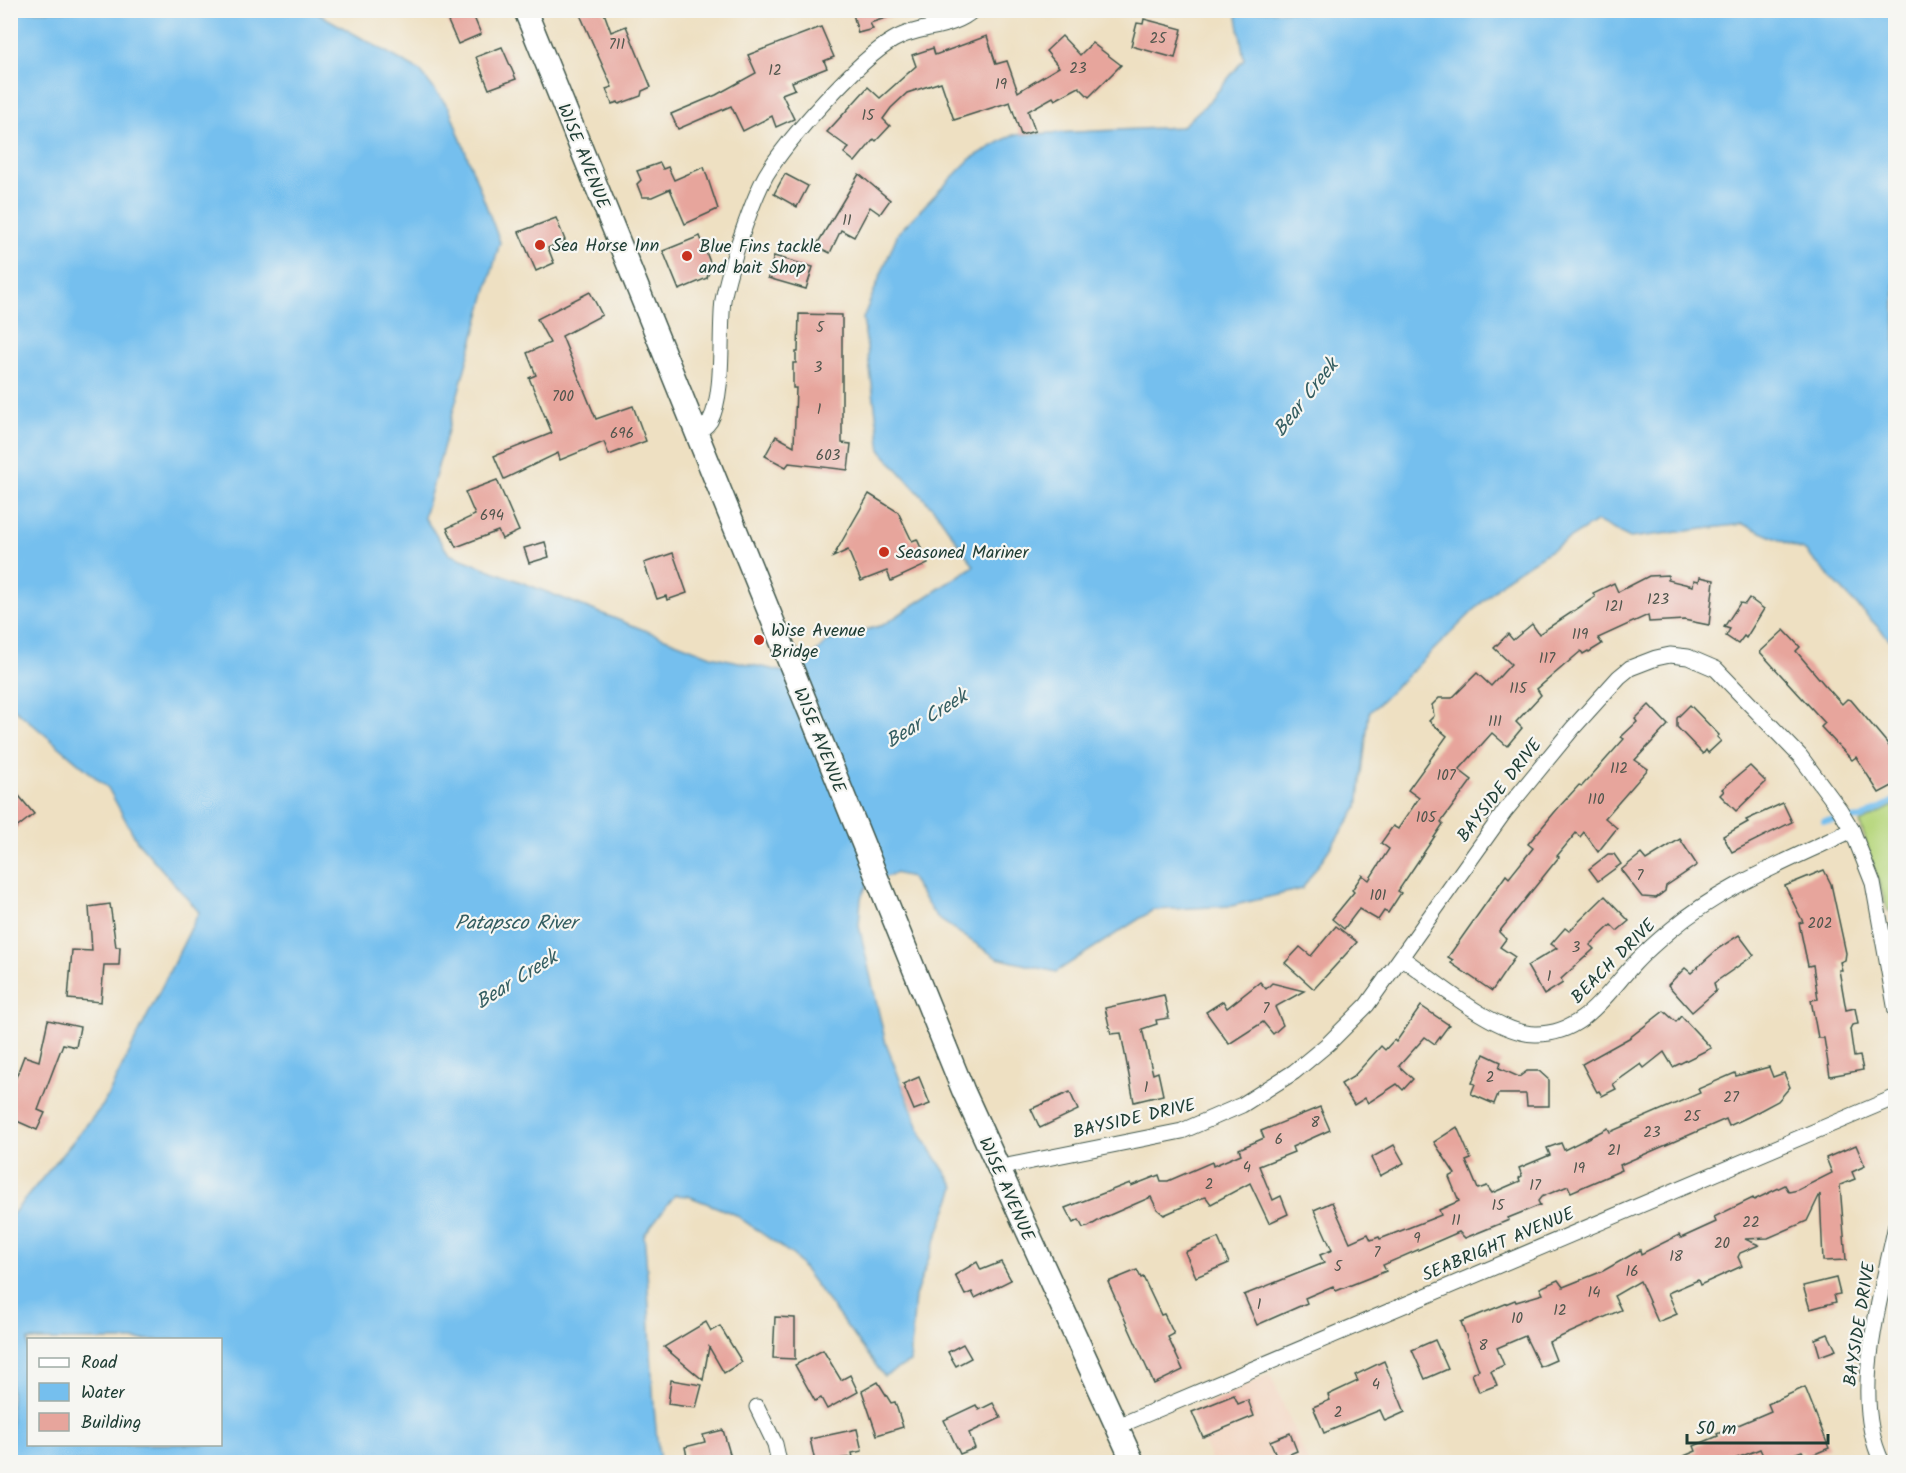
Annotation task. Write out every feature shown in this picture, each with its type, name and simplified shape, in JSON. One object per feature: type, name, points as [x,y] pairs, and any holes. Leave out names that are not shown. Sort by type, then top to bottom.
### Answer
[{"type":"main road","name":"WISE AVENUE","points":[[525,10],[909,959],[997,1168],[1133,1462]]},
{"type":"street","points":[[696,432],[706,427],[715,408],[724,297],[735,255],[757,196],[779,156],[840,87],[890,42],[902,35],[958,20],[973,10]]},
{"type":"street","name":"BAYSIDE DRIVE","points":[[997,1168],[1182,1131],[1242,1105],[1275,1086],[1329,1043],[1366,1005],[1402,958],[1468,861],[1534,774],[1619,677],[1644,661],[1670,655],[1688,657],[1716,669],[1800,756],[1852,830],[1873,883],[1896,1011]]},
{"type":"street","name":"BEACH DRIVE","points":[[1402,958],[1486,1017],[1507,1028],[1534,1034],[1560,1031],[1572,1026],[1594,1010],[1636,962],[1694,913],[1724,892],[1852,830]]},
{"type":"street","name":"SEABRIGHT AVENUE","points":[[1116,1427],[1896,1097]]},
{"type":"street","name":"BAYSIDE DRIVE","points":[[1876,1461],[1866,1385],[1896,1225]]},
{"type":"street","points":[[757,1407],[775,1444],[779,1462]]},
{"type":"shaded area","points":[[1270,1374],[1308,1462],[1212,1462],[1190,1410]]},
{"type":"green space","points":[[1895,805],[1895,909],[1888,911],[1860,823]]},
{"type":"water","name":"Patapsco River","points":[[11,11],[314,11],[420,71],[449,108],[500,242],[424,517],[449,554],[711,656],[794,674],[828,641],[883,625],[974,566],[937,513],[881,451],[863,318],[898,233],[970,159],[1012,135],[1181,127],[1209,102],[1244,59],[1236,11],[1895,11],[1895,645],[1805,551],[1743,524],[1630,538],[1597,521],[1508,577],[1369,713],[1358,807],[1302,889],[1231,906],[1153,910],[1056,972],[997,958],[936,917],[910,877],[895,873],[867,885],[861,898],[859,926],[886,1044],[923,1138],[955,1187],[915,1296],[910,1362],[884,1376],[794,1256],[734,1214],[688,1196],[675,1195],[644,1235],[654,1406],[660,1462],[11,1462],[11,1216],[103,1105],[199,912],[137,841],[108,788],[11,706]]},
{"type":"building","points":[[443,10],[471,10],[481,34],[458,44]]},
{"type":"building","points":[[578,10],[603,10],[611,32],[626,26],[651,87],[642,91],[641,96],[619,104],[618,102],[612,104],[606,89],[612,87]]},
{"type":"building","points":[[852,10],[897,10],[898,14],[870,23],[873,29],[858,33]]},
{"type":"building","points":[[1144,19],[1182,29],[1175,58],[1131,46],[1137,23],[1143,24]]},
{"type":"building","points":[[821,27],[834,57],[824,61],[827,68],[792,82],[795,89],[782,94],[794,119],[776,127],[772,116],[743,131],[731,106],[678,129],[671,114],[716,95],[756,73],[748,55]]},
{"type":"building","points":[[987,36],[996,64],[1007,61],[1018,92],[1059,67],[1046,51],[1062,36],[1080,55],[1092,43],[1121,65],[1089,97],[1079,87],[1055,100],[1053,97],[1028,111],[1035,131],[1021,135],[1010,102],[954,120],[941,82],[907,93],[883,119],[890,126],[876,141],[874,139],[855,162],[844,153],[849,148],[827,132],[868,87],[880,98],[916,66],[912,55],[933,48],[935,55]]},
{"type":"building","points":[[502,47],[516,79],[489,89],[476,57]]},
{"type":"building","points":[[660,163],[663,169],[668,167],[674,180],[704,167],[718,209],[685,224],[670,189],[652,197],[642,197],[637,184],[641,180],[637,171]]},
{"type":"building","points":[[785,174],[808,186],[797,207],[774,194]]},
{"type":"building","points":[[859,174],[890,200],[880,214],[870,207],[854,237],[841,230],[830,253],[816,246]]},
{"type":"building","name":"Sea Horse Inn","points":[[556,218],[565,240],[548,248],[554,263],[536,271],[519,232]]},
{"type":"building","name":"Blue Fins tackle and bait Shop","points":[[700,236],[711,265],[707,278],[679,290],[663,251]]},
{"type":"building","points":[[774,256],[813,267],[806,289],[768,278]]},
{"type":"building","points":[[590,292],[602,315],[562,336],[596,419],[633,406],[646,441],[609,455],[604,442],[560,460],[558,453],[504,479],[494,456],[552,433],[529,378],[536,375],[527,353],[550,343],[537,319]]},
{"type":"building","points":[[799,314],[842,315],[842,443],[851,444],[848,470],[789,463],[786,467],[765,456],[776,436],[794,446],[796,388],[793,388],[793,363],[796,363],[796,352],[798,352]]},
{"type":"building","points":[[497,480],[519,531],[502,539],[498,531],[456,547],[447,528],[475,515],[465,492]]},
{"type":"building","points":[[869,494],[898,512],[912,541],[917,539],[928,564],[891,581],[887,571],[861,581],[848,550],[833,557]]},
{"type":"building","points":[[545,542],[549,557],[529,563],[524,548]]},
{"type":"building","points":[[673,553],[687,593],[667,600],[666,596],[657,599],[644,563]]},
{"type":"building","points":[[1668,575],[1668,580],[1693,586],[1694,580],[1699,581],[1700,577],[1714,580],[1709,625],[1684,620],[1649,622],[1648,615],[1598,638],[1602,644],[1589,652],[1583,654],[1581,651],[1537,689],[1541,695],[1516,722],[1522,728],[1507,746],[1492,733],[1459,770],[1472,780],[1441,822],[1443,824],[1398,891],[1401,893],[1388,913],[1384,911],[1378,920],[1359,909],[1344,929],[1332,919],[1354,892],[1352,890],[1362,875],[1369,880],[1389,849],[1381,843],[1393,826],[1398,829],[1419,798],[1408,790],[1447,736],[1429,721],[1434,716],[1432,705],[1439,698],[1452,698],[1477,673],[1491,686],[1511,664],[1494,648],[1508,634],[1513,640],[1532,624],[1539,634],[1595,597],[1593,593],[1614,583],[1618,592],[1649,576]]},
{"type":"building","points":[[1749,598],[1764,609],[1746,638],[1744,636],[1738,644],[1726,636],[1730,629],[1724,627],[1740,603],[1745,604]]},
{"type":"building","points":[[1784,630],[1800,647],[1796,651],[1842,704],[1847,699],[1851,700],[1887,743],[1896,758],[1896,784],[1879,793],[1856,757],[1852,760],[1821,727],[1825,723],[1760,652]]},
{"type":"building","points":[[1649,705],[1668,725],[1635,760],[1648,769],[1605,818],[1617,828],[1598,852],[1584,832],[1580,837],[1576,833],[1557,856],[1559,857],[1499,932],[1506,939],[1500,947],[1515,957],[1492,991],[1451,963],[1453,960],[1448,957],[1506,875],[1509,878],[1533,848],[1528,844],[1579,785],[1582,786],[1624,739],[1621,737],[1637,722],[1635,719]]},
{"type":"building","points":[[1690,705],[1719,735],[1717,737],[1721,741],[1708,753],[1706,750],[1703,754],[1677,727],[1677,718]]},
{"type":"building","points":[[1750,766],[1766,782],[1736,811],[1720,795],[1724,791],[1722,789]]},
{"type":"building","points":[[10,785],[34,814],[10,833]]},
{"type":"building","points":[[1783,803],[1792,822],[1732,852],[1723,836],[1748,822],[1746,820]]},
{"type":"building","points":[[1680,839],[1697,865],[1666,886],[1665,891],[1656,898],[1642,897],[1621,870],[1641,854],[1646,860]]},
{"type":"building","points":[[1608,854],[1614,854],[1621,864],[1598,881],[1589,869]]},
{"type":"building","points":[[1824,870],[1831,884],[1846,953],[1845,960],[1840,962],[1842,970],[1839,970],[1846,1010],[1855,1008],[1858,1024],[1852,1025],[1850,1029],[1854,1057],[1860,1056],[1863,1070],[1830,1076],[1824,1038],[1818,1038],[1811,1000],[1818,999],[1813,965],[1808,966],[1799,923],[1803,922],[1785,886]]},
{"type":"building","points":[[1605,896],[1629,921],[1617,931],[1611,925],[1590,945],[1594,949],[1561,979],[1563,983],[1544,995],[1527,966],[1557,948],[1551,944],[1565,928],[1569,931]]},
{"type":"building","points":[[110,904],[116,947],[120,947],[119,965],[104,965],[101,1002],[68,999],[72,950],[92,951],[89,907]]},
{"type":"building","points":[[1336,926],[1357,942],[1314,989],[1285,963],[1300,947],[1311,956]]},
{"type":"building","points":[[1739,935],[1754,955],[1714,983],[1716,991],[1692,1012],[1668,985],[1685,968],[1691,973],[1719,948]]},
{"type":"building","points":[[1260,982],[1266,989],[1272,983],[1304,991],[1275,1007],[1283,1025],[1273,1034],[1263,1022],[1229,1044],[1206,1012],[1223,1001],[1227,1008]]},
{"type":"building","points":[[1164,995],[1169,1018],[1156,1020],[1157,1024],[1142,1029],[1153,1074],[1158,1072],[1163,1095],[1134,1102],[1121,1033],[1111,1034],[1105,1008]]},
{"type":"building","points":[[1421,1006],[1449,1025],[1435,1044],[1425,1037],[1399,1066],[1413,1079],[1403,1090],[1397,1084],[1368,1103],[1365,1098],[1354,1105],[1341,1084],[1353,1077],[1381,1046],[1385,1050],[1394,1040],[1396,1042]]},
{"type":"building","points":[[1664,1011],[1676,1022],[1681,1016],[1711,1048],[1673,1067],[1664,1052],[1644,1068],[1641,1064],[1613,1084],[1616,1089],[1602,1096],[1599,1091],[1597,1092],[1582,1064],[1629,1038]]},
{"type":"building","points":[[48,1020],[80,1027],[76,1047],[63,1044],[38,1110],[45,1113],[37,1130],[10,1118],[10,1093],[24,1056],[39,1061]]},
{"type":"building","points":[[1484,1054],[1501,1062],[1499,1068],[1519,1077],[1527,1071],[1539,1071],[1549,1080],[1549,1106],[1527,1106],[1526,1094],[1498,1094],[1494,1104],[1471,1094],[1475,1084],[1472,1083]]},
{"type":"building","points":[[1769,1067],[1773,1077],[1784,1073],[1790,1087],[1778,1101],[1748,1117],[1729,1126],[1726,1119],[1620,1165],[1622,1170],[1571,1192],[1568,1186],[1541,1197],[1538,1201],[1540,1205],[1508,1218],[1509,1220],[1465,1238],[1459,1232],[1383,1265],[1386,1271],[1336,1291],[1333,1286],[1305,1298],[1307,1303],[1257,1325],[1244,1295],[1324,1263],[1320,1255],[1332,1250],[1314,1210],[1332,1202],[1350,1242],[1368,1234],[1371,1240],[1379,1237],[1380,1239],[1441,1215],[1439,1210],[1459,1201],[1449,1177],[1455,1174],[1434,1142],[1457,1127],[1471,1159],[1466,1161],[1478,1189],[1487,1186],[1492,1193],[1520,1181],[1519,1178],[1522,1176],[1519,1168],[1550,1155],[1547,1148],[1561,1143],[1564,1150],[1608,1128],[1610,1132],[1700,1093],[1698,1089],[1735,1073],[1736,1076]]},
{"type":"building","points":[[919,1077],[930,1104],[914,1110],[903,1084]]},
{"type":"building","points":[[1070,1092],[1078,1110],[1040,1128],[1031,1109]]},
{"type":"building","points":[[1320,1107],[1330,1130],[1292,1147],[1294,1152],[1259,1166],[1273,1200],[1281,1196],[1288,1214],[1269,1223],[1250,1183],[1211,1204],[1206,1197],[1164,1215],[1157,1209],[1151,1197],[1083,1228],[1079,1220],[1073,1223],[1065,1208],[1130,1183],[1131,1186],[1159,1175],[1161,1181],[1168,1181],[1212,1162],[1213,1166],[1241,1154],[1239,1149],[1264,1138],[1261,1131]]},
{"type":"building","points":[[1394,1145],[1404,1163],[1380,1176],[1371,1158]]},
{"type":"building","points":[[1856,1145],[1865,1166],[1852,1172],[1855,1179],[1840,1185],[1846,1260],[1823,1261],[1820,1194],[1807,1221],[1768,1238],[1745,1239],[1759,1245],[1740,1253],[1738,1257],[1742,1266],[1700,1285],[1698,1280],[1668,1293],[1677,1314],[1658,1322],[1640,1281],[1614,1296],[1621,1310],[1549,1342],[1556,1360],[1540,1367],[1525,1336],[1497,1348],[1504,1365],[1491,1371],[1497,1385],[1479,1392],[1472,1374],[1479,1370],[1461,1322],[1515,1300],[1516,1302],[1543,1294],[1540,1288],[1558,1280],[1563,1287],[1603,1271],[1640,1250],[1641,1254],[1679,1235],[1681,1238],[1716,1222],[1714,1217],[1785,1185],[1789,1192],[1798,1190],[1832,1173],[1826,1158]]},
{"type":"building","points":[[1218,1238],[1229,1263],[1196,1277],[1185,1252]]},
{"type":"building","points":[[977,1262],[981,1270],[1001,1262],[1011,1280],[975,1298],[972,1292],[965,1295],[955,1275]]},
{"type":"building","points":[[1137,1270],[1174,1334],[1168,1337],[1183,1370],[1154,1384],[1108,1282]]},
{"type":"building","points":[[1836,1278],[1840,1294],[1834,1295],[1836,1302],[1810,1309],[1803,1286]]},
{"type":"building","points":[[775,1317],[795,1318],[795,1359],[773,1358]]},
{"type":"building","points":[[706,1322],[711,1331],[720,1326],[742,1362],[724,1373],[709,1347],[703,1380],[664,1347]]},
{"type":"building","points":[[1828,1334],[1836,1350],[1820,1356],[1815,1339]]},
{"type":"building","points":[[1435,1340],[1448,1369],[1425,1379],[1412,1350]]},
{"type":"building","points":[[963,1344],[971,1358],[956,1366],[948,1352]]},
{"type":"building","points":[[823,1350],[841,1380],[850,1375],[858,1392],[827,1409],[821,1398],[815,1401],[795,1365]]},
{"type":"building","points":[[1384,1361],[1405,1412],[1385,1421],[1380,1410],[1324,1433],[1313,1407],[1330,1400],[1328,1395],[1358,1381],[1355,1375]]},
{"type":"building","points":[[671,1380],[702,1385],[696,1408],[668,1404]]},
{"type":"building","points":[[878,1382],[891,1403],[895,1402],[903,1427],[877,1435],[862,1391]]},
{"type":"building","points":[[1805,1387],[1829,1448],[1810,1456],[1805,1456],[1802,1451],[1772,1462],[1766,1462],[1760,1449],[1727,1462],[1670,1462],[1696,1451],[1694,1446],[1718,1436],[1717,1434],[1771,1411],[1768,1404]]},
{"type":"building","points":[[1234,1395],[1238,1404],[1248,1400],[1254,1416],[1203,1437],[1192,1412]]},
{"type":"building","points":[[993,1403],[1001,1418],[969,1433],[975,1448],[960,1454],[944,1420],[976,1405],[979,1410]]},
{"type":"building","points":[[857,1429],[862,1451],[852,1453],[853,1457],[815,1462],[810,1439]]},
{"type":"building","points":[[723,1430],[732,1461],[688,1462],[685,1447],[705,1442],[703,1435]]},
{"type":"building","points":[[1290,1433],[1297,1451],[1278,1459],[1270,1441]]},
{"type":"waterway","points":[[1824,821],[1862,818],[1896,800]]},
{"type":"place","name":"Sea Horse Inn","points":[[540,245]]},
{"type":"place","name":"Blue Fins tackle and bait Shop","points":[[687,256]]},
{"type":"place","name":"Seasoned Mariner","points":[[884,552]]},
{"type":"place","name":"Wise Avenue Bridge","points":[[759,640]]},
{"type":"water label","name":"Bear Creek","points":[[1305,397]]},
{"type":"water label","name":"Bear Creek","points":[[926,718]]},
{"type":"water label","name":"Bear Creek","points":[[516,979]]}]
